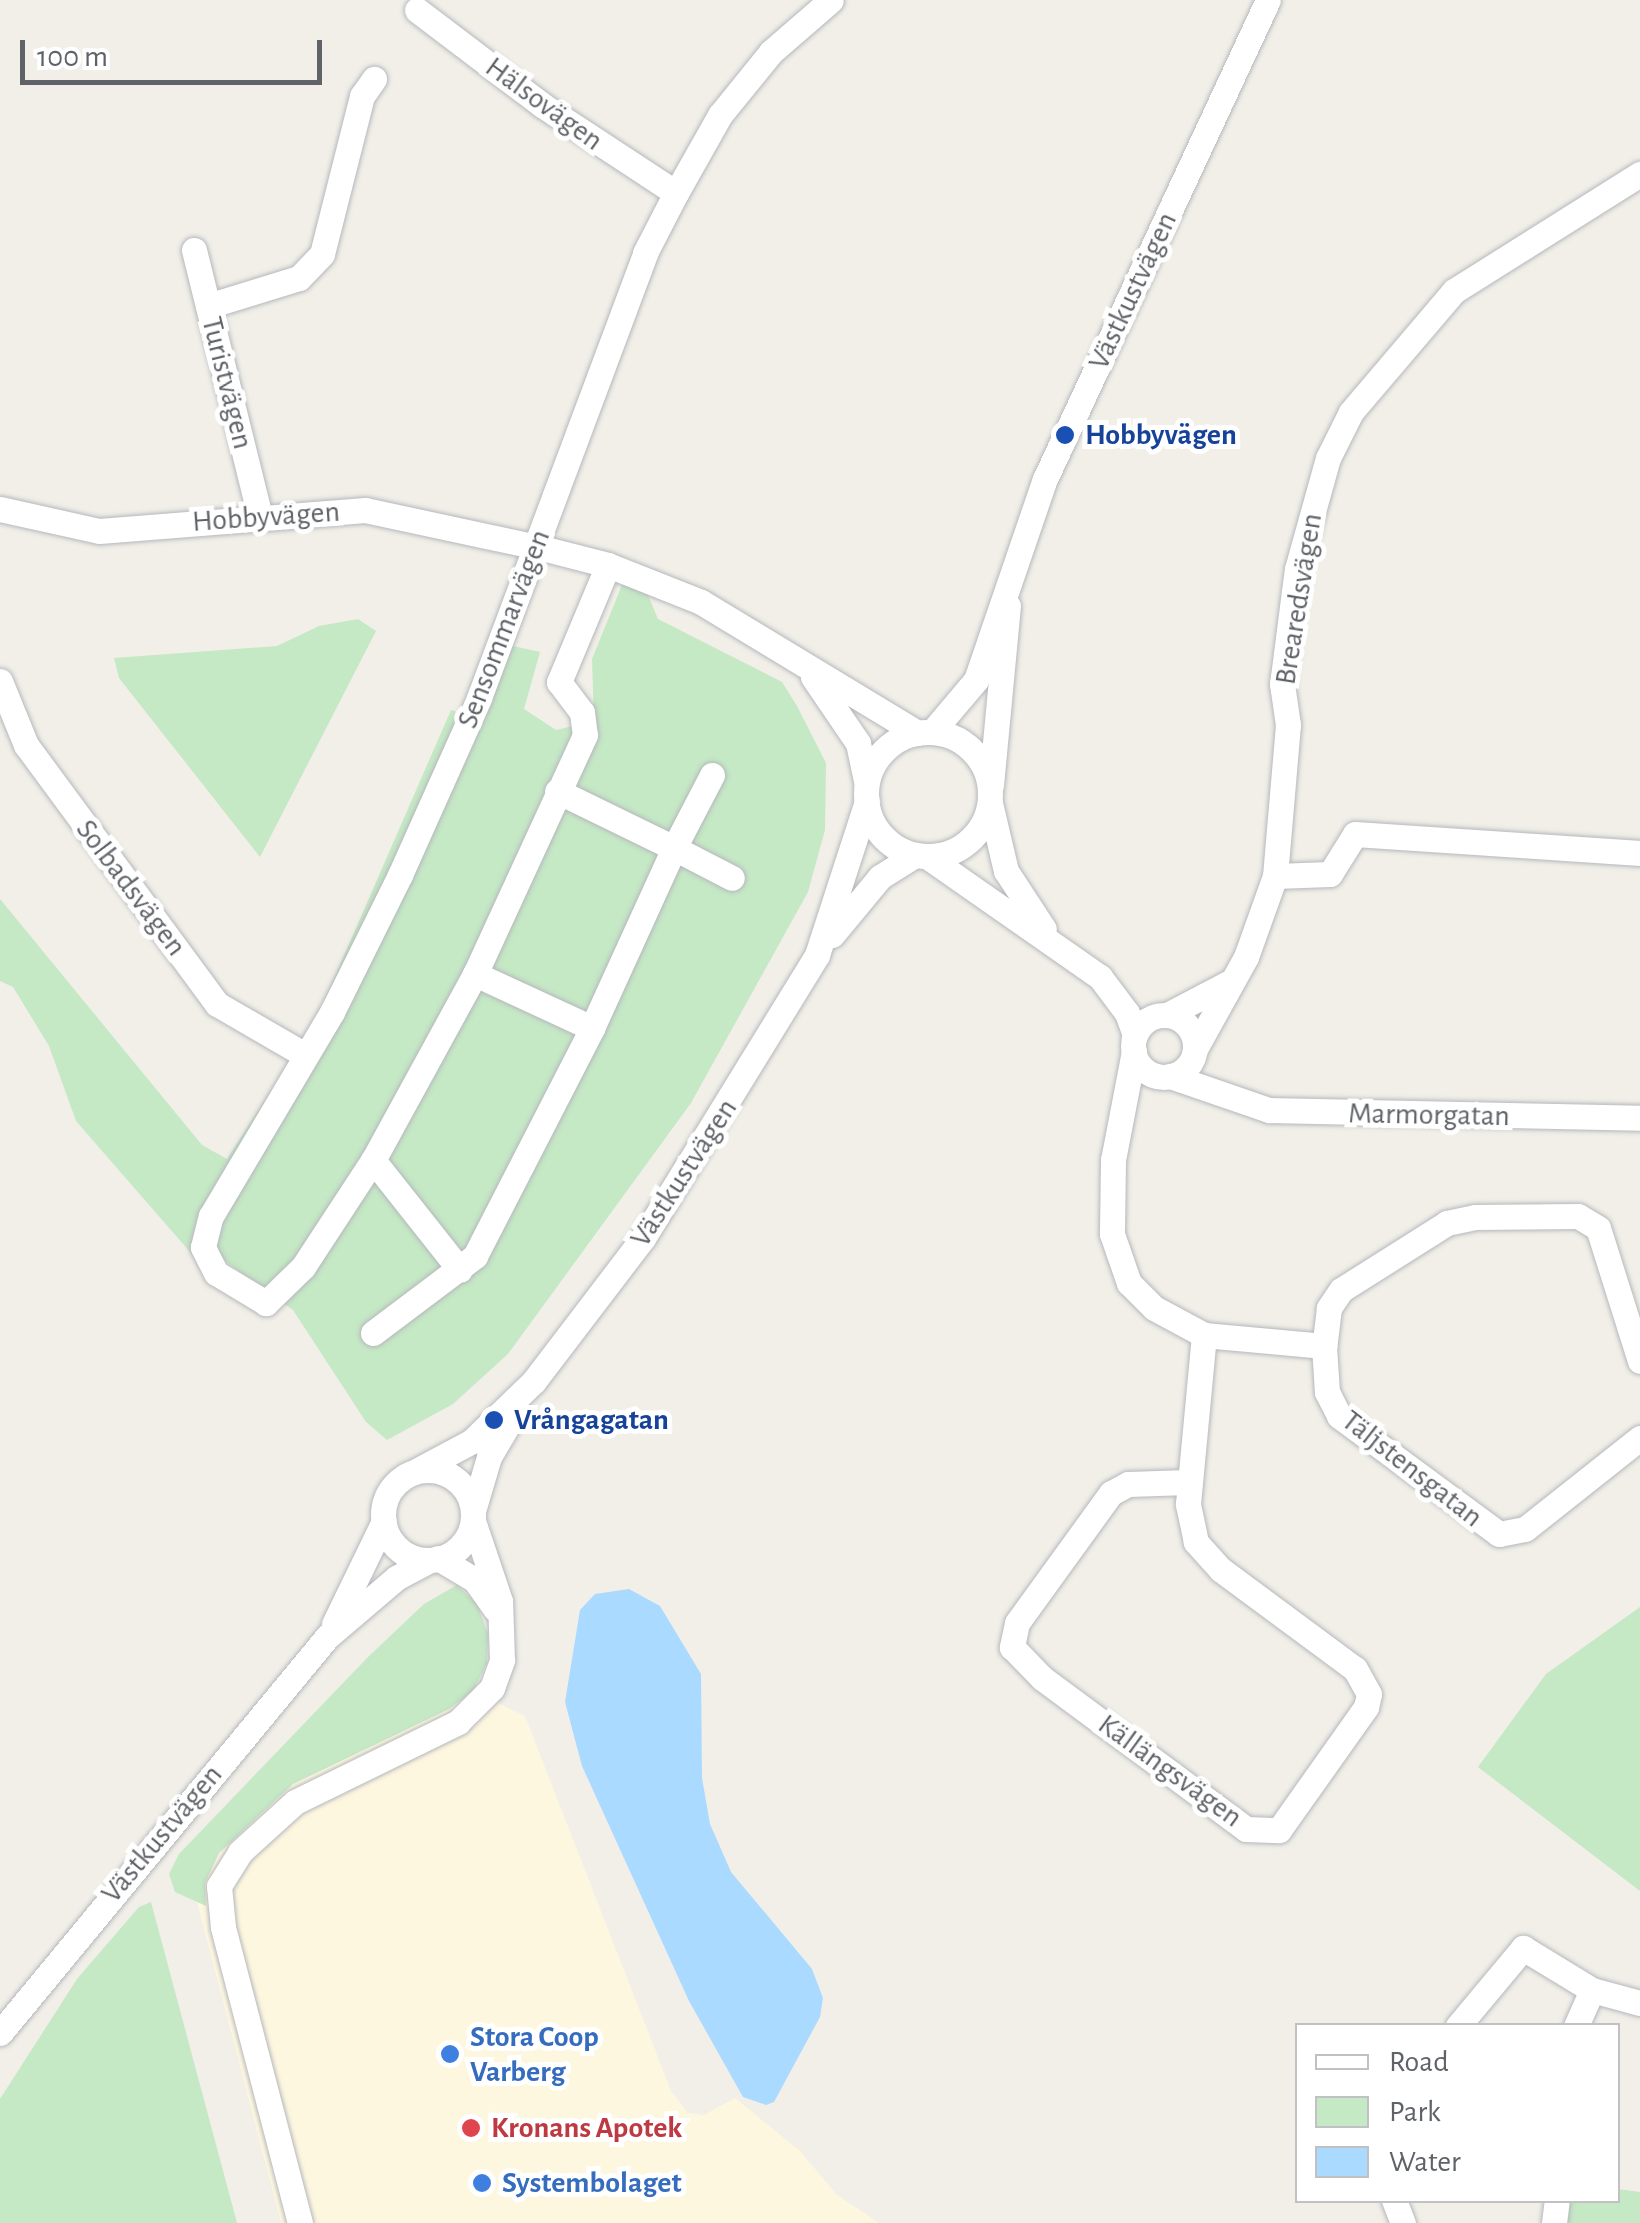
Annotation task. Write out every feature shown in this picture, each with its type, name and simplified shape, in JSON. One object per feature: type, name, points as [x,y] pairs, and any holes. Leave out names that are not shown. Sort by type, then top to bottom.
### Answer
[{"type":"street","name":"Västkustvägen","points":[[924,732],[976,680],[1045,479],[1268,0]]},
{"type":"street","name":"Sensommarvägen","points":[[373,1160],[303,1268],[266,1304],[216,1273],[202,1247],[210,1216],[305,1055],[400,875],[538,547],[646,253],[720,115],[771,52],[822,2]]},
{"type":"street","name":"Hälsovägen","points":[[417,10],[542,106],[676,192]]},
{"type":"street","points":[[208,306],[299,278],[322,254],[362,96],[374,79]]},
{"type":"street","name":"Brearedsvägen","points":[[1194,1052],[1230,982],[1275,876],[1288,724],[1282,684],[1297,569],[1328,458],[1351,412],[1454,291],[1640,174]]},
{"type":"street","name":"Turistvägen","points":[[194,250],[260,516]]},
{"type":"street","name":"Hobbyvägen","points":[[0,510],[99,531],[365,510],[538,547],[608,565],[701,602],[803,666],[924,732]]},
{"type":"street","points":[[460,1270],[373,1160],[475,974],[585,735],[582,712],[559,682],[608,565]]},
{"type":"street","name":"Västkustvägen","points":[[990,795],[1009,586]]},
{"type":"street","name":"Hobbyvägen","points":[[803,666],[858,743],[866,795]]},
{"type":"street","name":"Solbadsvägen","points":[[0,681],[26,745],[218,1004],[305,1055]]},
{"type":"street","points":[[1060,948],[1006,871],[990,795],[974,752],[924,732],[878,757],[866,795],[882,836],[922,856],[1100,978],[1186,1024],[1194,1052],[1222,1094]]},
{"type":"street","points":[[373,1333],[476,1256],[592,1028],[674,848],[712,775]]},
{"type":"street","points":[[557,792],[732,878]]},
{"type":"street","name":"Västkustvägen","points":[[817,955],[866,795]]},
{"type":"street","points":[[922,856],[965,845],[990,795]]},
{"type":"street","points":[[1275,876],[1330,874],[1348,836],[1355,834],[1640,852]]},
{"type":"street","name":"Västkustvägen","points":[[327,1637],[384,1521],[391,1489],[472,1441],[534,1380],[644,1238],[817,955],[872,885],[922,856]]},
{"type":"street","points":[[475,974],[592,1028]]},
{"type":"street","points":[[1100,978],[1128,1013],[1144,1069],[1167,1076]]},
{"type":"street","points":[[1230,982],[1164,1015],[1134,1043],[1113,1160],[1116,1256],[1130,1283],[1154,1308],[1204,1336],[1324,1346]]},
{"type":"street","points":[[1120,1114],[1194,1052]]},
{"type":"street","name":"Marmorgatan","points":[[1167,1076],[1269,1110],[1640,1118]]},
{"type":"street","name":"Täljstensgatan","points":[[1640,1361],[1598,1228],[1578,1216],[1475,1216],[1447,1223],[1342,1290],[1329,1308],[1324,1346],[1327,1392],[1339,1416],[1499,1534],[1525,1529],[1640,1438]]},
{"type":"street","points":[[1188,1482],[1204,1336]]},
{"type":"street","name":"Västkustvägen","points":[[0,2033],[327,1637],[396,1578],[460,1547],[473,1517],[489,1458],[534,1380]]},
{"type":"street","points":[[300,2223],[223,1930],[219,1886],[240,1852],[295,1802],[469,1715],[499,1672],[502,1622],[473,1517],[458,1480],[418,1470]]},
{"type":"street","name":"Källängsvägen","points":[[1188,1482],[1189,1524],[1205,1556],[1366,1681],[1366,1707],[1279,1830],[1246,1829],[1042,1678],[1012,1647],[1017,1623],[1110,1494],[1128,1484],[1188,1482]]},
{"type":"street","points":[[384,1521],[400,1550],[434,1559],[475,1580],[502,1622]]},
{"type":"street","points":[[1461,2023],[1524,1948],[1592,1990],[1640,2003]]},
{"type":"street","points":[[1577,2023],[1592,1990]]},
{"type":"shaded area","points":[[473,1691],[525,1716],[671,2091],[688,2113],[704,2115],[735,2098],[800,2151],[837,2195],[879,2223],[281,2223],[197,1902],[206,1905],[205,1883],[219,1853],[293,1784],[449,1709]]},
{"type":"green space","points":[[624,580],[645,588],[658,619],[782,682],[797,706],[826,763],[825,830],[808,892],[691,1103],[508,1354],[453,1404],[387,1440],[366,1422],[293,1310],[221,1258],[197,1260],[76,1121],[49,1046],[13,987],[0,981],[0,899],[202,1145],[227,1159],[315,1022],[451,710],[475,717],[513,646],[540,652],[524,709],[556,730],[594,721],[592,659]]},
{"type":"green space","points":[[358,619],[376,631],[260,857],[119,678],[114,658],[277,646],[319,626]]},
{"type":"green space","points":[[457,1585],[477,1604],[488,1634],[487,1663],[473,1691],[449,1709],[293,1784],[219,1853],[205,1883],[206,1906],[175,1892],[169,1874],[179,1854],[368,1657],[424,1604]]},
{"type":"green space","points":[[1640,1607],[1640,1891],[1478,1767],[1546,1674]]},
{"type":"green space","points":[[151,1902],[237,2223],[0,2223],[0,2099],[77,1979],[139,1907]]},
{"type":"green space","points":[[1620,2189],[1640,2192],[1640,2223],[1565,2223],[1568,2203],[1620,2203]]},
{"type":"water","points":[[629,1589],[660,1606],[701,1674],[702,1778],[710,1824],[731,1872],[812,1969],[823,1998],[820,2017],[774,2102],[766,2105],[743,2097],[689,2001],[582,1766],[565,1702],[580,1610],[595,1594]]},
{"type":"place","name":"Hobbyvägen","points":[[1065,435]]},
{"type":"place","name":"Vrångagatan","points":[[494,1420]]},
{"type":"place","name":"Stora Coop Varberg","points":[[450,2054]]},
{"type":"place","name":"Kronans Apotek","points":[[471,2128]]},
{"type":"place","name":"Systembolaget","points":[[482,2183]]}]
